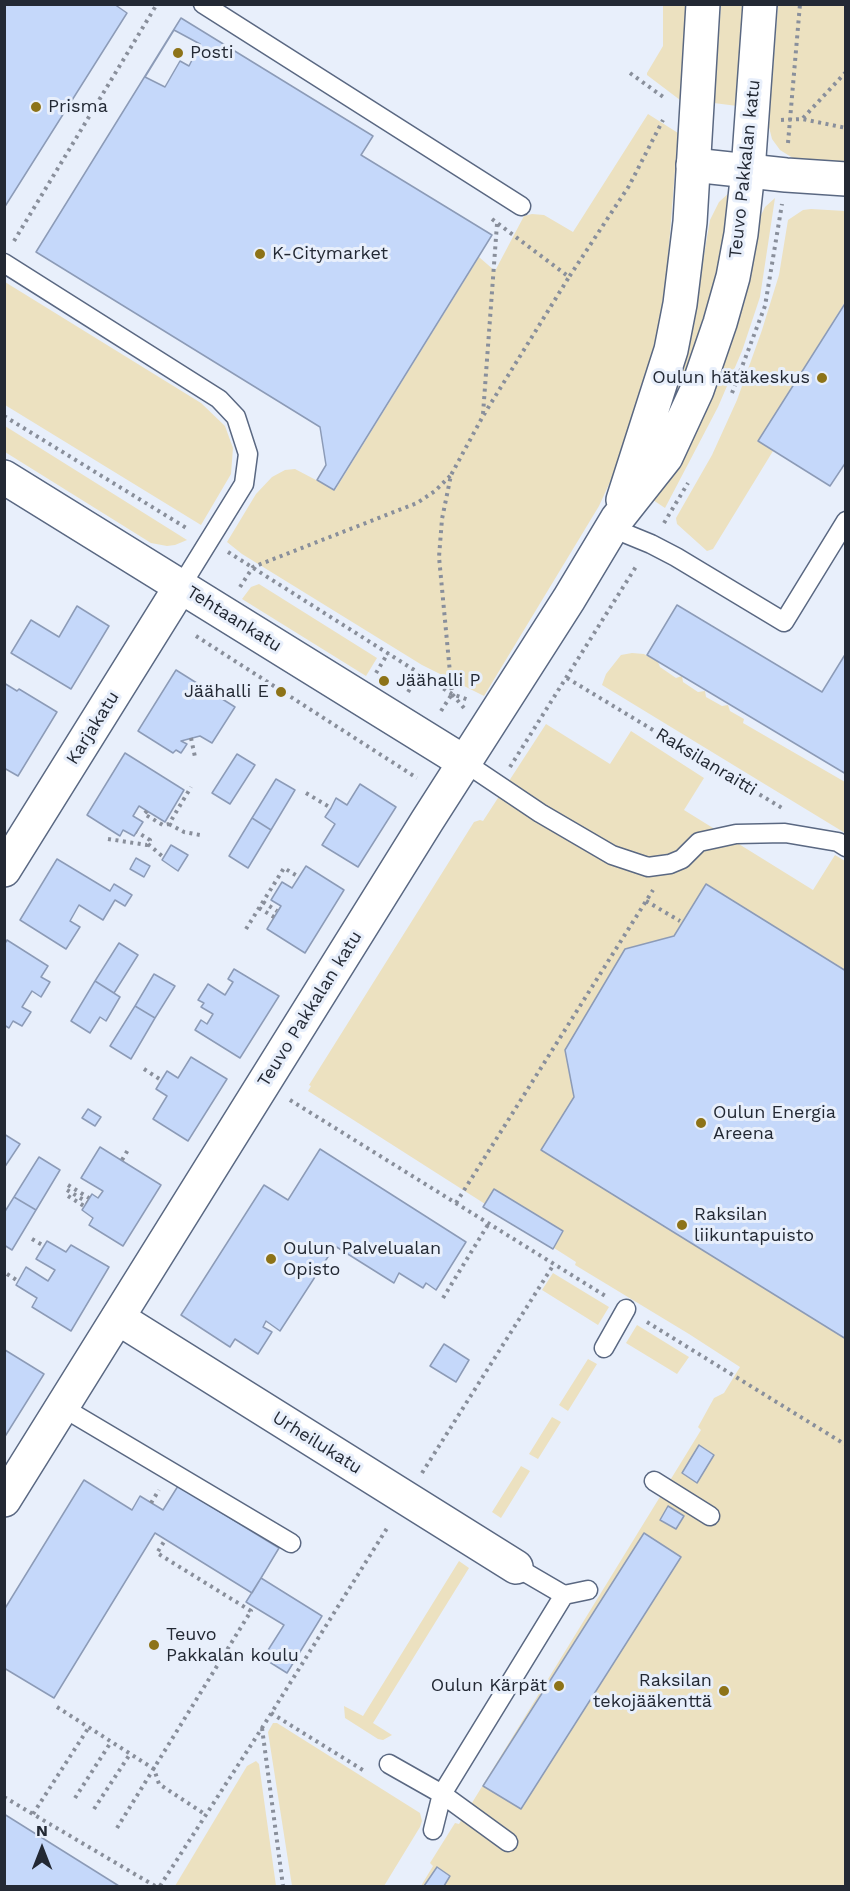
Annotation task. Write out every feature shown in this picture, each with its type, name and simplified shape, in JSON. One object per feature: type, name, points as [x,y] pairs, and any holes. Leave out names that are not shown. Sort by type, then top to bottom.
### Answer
[{"type":"street","name":"Teuvo Pakkalan katu","points":[[615,524],[671,350],[684,270],[693,165],[681,116],[704,4]]},
{"type":"street","name":"Teuvo Pakkalan katu","points":[[4,1500],[615,524],[666,457],[697,390],[733,277],[741,234],[748,171],[760,4]]},
{"type":"street","points":[[693,165],[846,179]]},
{"type":"street","name":"Tehtaankatu","points":[[4,477],[464,762]]},
{"type":"street","name":"Karjakatu","points":[[4,870],[181,586]]},
{"type":"street","name":"Urheilukatu","points":[[118,1318],[516,1567]]},
{"type":"lane","points":[[203,4],[521,206]]},
{"type":"lane","points":[[8,255],[219,399],[236,417],[248,454],[244,484],[181,586]]},
{"type":"lane","points":[[615,524],[676,557],[784,622],[846,520]]},
{"type":"lane","points":[[464,762],[540,813],[612,855],[648,867],[670,864],[682,859],[699,842],[736,834],[786,833],[842,844]]},
{"type":"lane","points":[[604,1348],[626,1309]]},
{"type":"lane","points":[[62,1407],[291,1543]]},
{"type":"lane","points":[[654,1481],[710,1516]]},
{"type":"lane","points":[[516,1567],[564,1595],[588,1590]]},
{"type":"lane","points":[[433,1830],[442,1794],[564,1595]]},
{"type":"lane","points":[[389,1764],[442,1794],[508,1842]]},
{"type":"path","points":[[8,255],[157,4]]},
{"type":"path","points":[[802,119],[846,72]]},
{"type":"path","points":[[253,567],[417,503],[435,491],[451,475],[483,416],[569,277],[629,186],[681,116],[666,98],[630,73]]},
{"type":"path","points":[[752,119],[802,119],[846,128]]},
{"type":"path","points":[[488,215],[569,277]]},
{"type":"path","points":[[483,416],[497,223]]},
{"type":"path","points":[[435,719],[452,694],[439,556],[442,519],[451,475]]},
{"type":"path","points":[[163,614],[418,779],[417,788]]},
{"type":"path","points":[[374,675],[388,653]]},
{"type":"path","points":[[406,695],[420,673]]},
{"type":"path","name":"Raksilanraitti","points":[[506,773],[567,678],[788,811]]},
{"type":"path","points":[[191,738],[195,757]]},
{"type":"path","points":[[169,824],[192,787]]},
{"type":"path","points":[[306,793],[331,808]]},
{"type":"path","points":[[147,811],[144,814],[163,825],[169,824],[184,832],[200,835]]},
{"type":"path","points":[[137,832],[150,840],[148,843],[162,856]]},
{"type":"path","points":[[108,839],[147,845],[148,843]]},
{"type":"path","points":[[456,1203],[670,864]]},
{"type":"path","points":[[246,929],[284,868],[298,877]]},
{"type":"path","points":[[646,901],[680,921]]},
{"type":"path","points":[[263,902],[278,911]]},
{"type":"path","points":[[259,908],[274,917]]},
{"type":"path","points":[[144,1069],[161,1080]]},
{"type":"path","points":[[287,1098],[846,1445]]},
{"type":"path","points":[[122,1160],[129,1148]]},
{"type":"path","points":[[68,1187],[87,1202],[68,1196]]},
{"type":"path","points":[[443,1298],[489,1223]]},
{"type":"path","points":[[32,1239],[44,1245]]},
{"type":"path","points":[[160,1887],[554,1264]]},
{"type":"path","points":[[7,1274],[18,1281]]},
{"type":"path","points":[[117,1828],[251,1611],[157,1553],[165,1540]]},
{"type":"path","points":[[57,1707],[154,1769],[159,1784],[206,1815]]},
{"type":"path","points":[[33,1814],[89,1727]]},
{"type":"path","points":[[262,1728],[283,1887]]},
{"type":"path","points":[[75,1798],[111,1742]]},
{"type":"path","points":[[94,1809],[130,1754]]},
{"type":"path","points":[[4,1797],[155,1887]]},
{"type":"shaded area","points":[[663,5],[686,5],[680,100],[647,75],[663,46]]},
{"type":"shaded area","points":[[721,5],[743,5],[737,106],[714,103]]},
{"type":"shaded area","points":[[778,5],[845,5],[845,164],[796,160],[780,150],[772,139],[769,127]]},
{"type":"shaded area","points":[[648,114],[678,133],[667,271],[657,338],[627,445],[599,506],[484,696],[422,665],[242,554],[227,542],[256,494],[272,477],[285,470],[295,469],[335,490],[479,257],[495,271],[524,216],[544,215],[573,232]]},
{"type":"shaded area","points":[[730,192],[718,279],[706,325],[663,434],[699,283],[710,220],[719,202]]},
{"type":"shaded area","points":[[775,198],[760,297],[742,351],[718,407],[665,508],[653,500],[678,460],[726,356],[745,300],[759,219],[765,207]]},
{"type":"shaded area","points":[[803,210],[845,211],[845,302],[759,441],[773,451],[713,549],[707,551],[677,524],[676,518],[712,455],[737,400],[779,275],[788,220]]},
{"type":"shaded area","points":[[5,282],[201,403],[225,426],[233,448],[231,474],[201,525],[5,405]]},
{"type":"shaded area","points":[[4,426],[187,540],[167,546],[151,543],[5,452]]},
{"type":"shaded area","points":[[259,584],[377,658],[366,676],[242,599],[251,587]]},
{"type":"shaded area","points":[[644,654],[658,662],[660,667],[676,678],[682,676],[683,682],[698,692],[705,691],[706,697],[722,706],[728,705],[730,711],[744,719],[743,723],[845,782],[845,833],[602,685],[606,674],[621,655]]},
{"type":"shaded area","name":"Raksilan liikuntapuisto","points":[[546,724],[610,764],[631,731],[704,778],[684,810],[813,890],[835,855],[845,861],[845,1886],[421,1886],[433,1866],[430,1863],[455,1823],[459,1824],[701,1430],[698,1427],[714,1398],[724,1393],[740,1367],[575,1265],[576,1262],[308,1091],[311,1086],[309,1085],[474,822],[483,821]]},
{"type":"shaded area","points":[[553,1273],[609,1307],[598,1325],[542,1290]]},
{"type":"shaded area","points":[[637,1325],[689,1357],[677,1374],[626,1343]]},
{"type":"shaded area","points":[[588,1359],[597,1364],[568,1411],[559,1405]]},
{"type":"shaded area","points":[[552,1417],[561,1422],[538,1459],[529,1454]]},
{"type":"shaded area","points":[[521,1466],[530,1471],[501,1518],[492,1512]]},
{"type":"shaded area","points":[[459,1561],[469,1568],[373,1723],[392,1735],[383,1740],[378,1739],[345,1718],[344,1706],[363,1716]]},
{"type":"shaded area","points":[[273,1723],[277,1723],[420,1813],[422,1821],[420,1827],[384,1886],[292,1886],[268,1732]]},
{"type":"shaded area","points":[[256,1761],[259,1764],[276,1886],[175,1886],[247,1766]]},
{"type":"building","name":"Prisma","points":[[4,4],[114,4],[127,13],[4,208]]},
{"type":"building","name":"K-Citymarket","points":[[181,18],[373,136],[361,155],[492,235],[334,490],[317,480],[326,465],[320,427],[36,252]]},
{"type":"building","name":"Posti","points":[[174,30],[200,44],[189,66],[180,61],[165,87],[145,77]]},
{"type":"building","name":"Oulun hätäkeskus","points":[[846,302],[846,462],[830,486],[758,441]]},
{"type":"building","points":[[677,605],[822,692],[846,653],[846,774],[647,655]]},
{"type":"building","points":[[77,606],[109,626],[71,689],[11,653],[31,620],[59,637]]},
{"type":"building","points":[[176,670],[235,707],[212,743],[200,736],[181,741],[187,744],[181,753],[176,750],[173,753],[138,731]]},
{"type":"building","points":[[4,683],[17,691],[19,689],[57,712],[18,776],[4,768]]},
{"type":"building","points":[[125,753],[184,790],[165,822],[139,806],[133,816],[143,822],[134,836],[123,830],[120,836],[87,815]]},
{"type":"building","points":[[237,754],[255,765],[230,804],[212,793]]},
{"type":"building","points":[[276,779],[295,790],[271,830],[252,818]]},
{"type":"building","points":[[360,784],[396,807],[358,867],[322,845],[335,824],[325,817],[336,798],[347,805]]},
{"type":"building","points":[[252,818],[271,830],[248,868],[229,856]]},
{"type":"building","points":[[171,845],[188,855],[178,871],[162,860]]},
{"type":"building","points":[[136,858],[150,866],[144,877],[130,869]]},
{"type":"building","points":[[57,859],[110,891],[114,884],[132,895],[125,906],[115,900],[103,920],[79,905],[70,921],[80,927],[66,949],[20,920]]},
{"type":"building","points":[[306,866],[344,890],[305,953],[267,929],[281,906],[271,900],[282,882],[292,888]]},
{"type":"building","name":"Oulun Energia Areena","points":[[706,884],[846,971],[846,1339],[541,1150],[574,1097],[565,1050],[625,949],[674,936]]},
{"type":"building","points":[[7,940],[48,966],[41,977],[50,982],[41,997],[32,991],[22,1007],[31,1012],[22,1026],[13,1021],[9,1028],[4,1025],[4,945]]},
{"type":"building","points":[[119,943],[138,955],[114,993],[95,981]]},
{"type":"building","points":[[234,969],[279,996],[240,1058],[195,1030],[201,1020],[207,1024],[213,1014],[201,1007],[204,1003],[198,1000],[208,984],[225,995],[233,982],[228,979]]},
{"type":"building","points":[[154,974],[175,986],[155,1018],[135,1006]]},
{"type":"building","points":[[95,981],[120,997],[106,1021],[100,1017],[90,1033],[71,1021]]},
{"type":"building","points":[[135,1006],[155,1018],[131,1059],[110,1046]]},
{"type":"building","points":[[191,1057],[227,1079],[188,1141],[153,1119],[167,1096],[156,1089],[167,1071],[178,1078]]},
{"type":"building","points":[[88,1109],[101,1117],[95,1126],[82,1118]]},
{"type":"building","points":[[4,1134],[20,1144],[4,1168]]},
{"type":"building","points":[[100,1147],[161,1185],[123,1246],[89,1225],[93,1218],[82,1210],[92,1194],[98,1198],[103,1191],[81,1178]]},
{"type":"building","name":"Oulun Palvelualan Opisto","points":[[320,1149],[466,1242],[436,1290],[426,1283],[423,1288],[399,1273],[394,1283],[335,1246],[280,1331],[266,1321],[263,1327],[272,1332],[258,1354],[235,1339],[230,1347],[181,1315],[264,1185],[288,1200]]},
{"type":"building","points":[[39,1157],[60,1170],[36,1210],[14,1197]]},
{"type":"building","points":[[494,1189],[563,1231],[553,1249],[483,1207]]},
{"type":"building","points":[[14,1197],[36,1210],[12,1250],[4,1245],[4,1213]]},
{"type":"building","points":[[47,1241],[66,1252],[71,1245],[109,1267],[71,1331],[32,1307],[37,1298],[16,1285],[26,1267],[48,1281],[55,1270],[36,1259]]},
{"type":"building","points":[[444,1344],[469,1360],[456,1382],[430,1366]]},
{"type":"building","points":[[4,1351],[44,1374],[4,1438]]},
{"type":"building","points":[[699,1445],[714,1455],[697,1483],[682,1473]]},
{"type":"building","points":[[84,1480],[132,1510],[140,1496],[163,1510],[178,1486],[279,1548],[252,1593],[155,1533],[54,1698],[4,1668],[4,1610]]},
{"type":"building","points":[[668,1506],[684,1516],[676,1529],[660,1520]]},
{"type":"building","points":[[644,1533],[681,1557],[521,1809],[483,1786]]},
{"type":"building","points":[[261,1578],[322,1616],[287,1673],[263,1658],[284,1625],[246,1602]]},
{"type":"building","points":[[4,1814],[119,1886],[4,1886]]},
{"type":"building","points":[[437,1867],[450,1876],[444,1886],[424,1886]]},
{"type":"place","name":"Posti","points":[[178,53]]},
{"type":"place","name":"Prisma","points":[[36,107]]},
{"type":"place","name":"K-Citymarket","points":[[260,254]]},
{"type":"place","name":"Oulun hätäkeskus","points":[[822,378]]},
{"type":"place","name":"Jäähalli P","points":[[384,681]]},
{"type":"place","name":"Jäähalli E","points":[[281,692]]},
{"type":"place","name":"Oulun Energia Areena","points":[[701,1123]]},
{"type":"place","name":"Raksilan liikuntapuisto","points":[[682,1225]]},
{"type":"place","name":"Oulun Palvelualan Opisto","points":[[271,1259]]},
{"type":"place","name":"Teuvo Pakkalan koulu","points":[[154,1645]]},
{"type":"place","name":"Oulun Kärpät","points":[[559,1686]]},
{"type":"place","name":"Raksilan tekojääkenttä","points":[[724,1691]]}]
